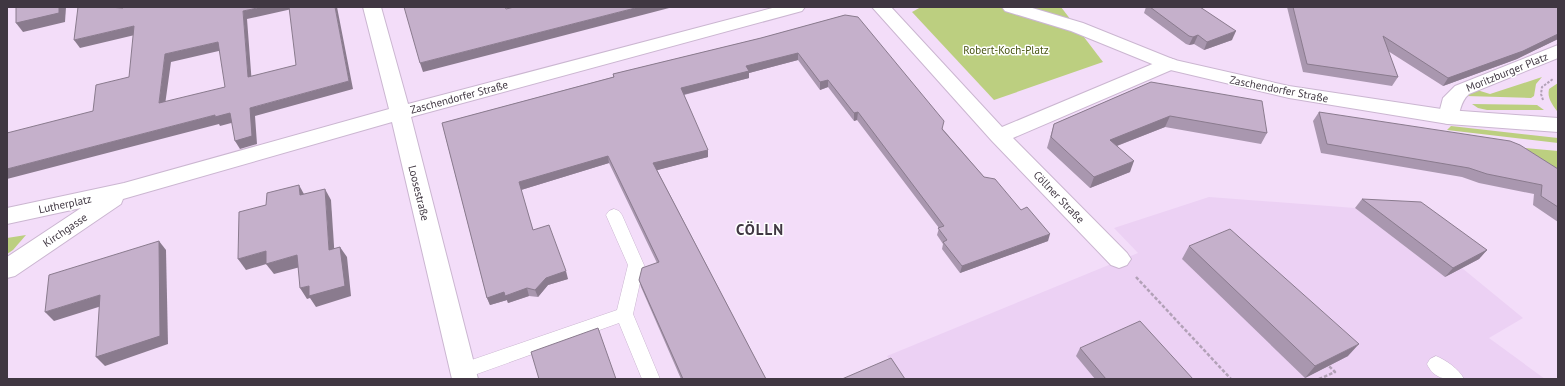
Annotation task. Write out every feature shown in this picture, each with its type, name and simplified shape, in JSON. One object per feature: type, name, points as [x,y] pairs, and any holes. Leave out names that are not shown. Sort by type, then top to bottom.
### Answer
[{"type":"street","name":"Loosestraße","points":[[372,7],[400,113],[464,375]]},
{"type":"street","name":"Zaschendorfer Straße","points":[[124,191],[400,113],[796,7]]},
{"type":"street","points":[[881,7],[999,136],[1169,64]]},
{"type":"street","name":"Zaschendorfer Straße","points":[[1011,7],[1077,26],[1169,64],[1289,92],[1448,117],[1558,125]]},
{"type":"street","name":"Moritzburger Platz","points":[[1448,117],[1453,98],[1462,90],[1558,51]]},
{"type":"street","name":"Cöllner Straße","points":[[999,136],[1119,259]]},
{"type":"street","name":"Lutherplatz","points":[[7,216],[124,191]]},
{"type":"street","name":"Kirchgasse","points":[[7,269],[124,191]]},
{"type":"lane","points":[[614,215],[636,265],[624,314],[652,379]]},
{"type":"lane","points":[[464,375],[624,314]]},
{"type":"lane","points":[[1436,364],[1455,379]]},
{"type":"path","points":[[1119,259],[1231,379]]},
{"type":"path","points":[[1319,379],[1335,372],[1328,366]]},
{"type":"shaded area","points":[[1209,197],[1355,208],[1445,277],[1462,268],[1523,318],[1489,338],[1545,379],[902,379],[887,356],[1138,253],[1114,228]]},
{"type":"green space","name":"Robert-Koch-Platz","points":[[921,7],[1061,7],[1103,62],[994,100],[912,12]]},
{"type":"green space","points":[[1542,77],[1536,84],[1534,96],[1531,98],[1466,96],[1477,90],[1490,94]]},
{"type":"green space","points":[[1558,83],[1557,111],[1550,101],[1549,89]]},
{"type":"green space","points":[[1472,104],[1537,105],[1544,110],[1487,110],[1478,108]]},
{"type":"green space","points":[[1451,126],[1558,138],[1558,143],[1447,130]]},
{"type":"green space","points":[[1525,148],[1558,151],[1558,170]]},
{"type":"green space","points":[[26,235],[13,250],[7,254],[7,238]]},
{"type":"building","points":[[16,7],[59,7],[59,13],[16,23]]},
{"type":"building","points":[[78,7],[262,7],[243,11],[248,77],[296,65],[289,7],[335,7],[349,81],[250,108],[252,136],[235,141],[230,113],[215,117],[215,115],[7,169],[7,133],[93,111],[96,85],[129,77],[134,26],[74,40]],"holes":[[[218,42],[225,87],[159,103],[165,54]]]},
{"type":"building","points":[[404,7],[505,7],[506,9],[514,7],[639,7],[420,63]]},
{"type":"building","points":[[1150,7],[1200,7],[1236,31],[1207,42],[1198,35],[1193,37],[1189,36]]},
{"type":"building","points":[[1293,7],[1555,7],[1558,8],[1558,34],[1523,51],[1448,78],[1383,36],[1398,77],[1307,64]]},
{"type":"building","points":[[845,15],[858,17],[944,121],[942,129],[984,177],[995,179],[1021,210],[1027,207],[1050,234],[962,266],[943,242],[947,240],[938,228],[944,226],[858,112],[854,113],[828,80],[820,82],[798,53],[746,66],[749,71],[681,88],[708,150],[653,163],[766,379],[683,379],[639,280],[642,268],[659,262],[608,156],[519,182],[533,230],[549,225],[566,271],[546,278],[535,290],[527,288],[505,296],[504,292],[487,298],[442,123],[614,77],[613,74],[761,38]]},
{"type":"building","points":[[1151,82],[1262,101],[1267,133],[1170,116],[1110,140],[1134,161],[1094,177],[1051,137],[1054,124]]},
{"type":"building","points":[[1319,112],[1510,141],[1520,145],[1558,169],[1558,207],[1541,196],[1542,185],[1487,174],[1469,168],[1327,144]]},
{"type":"building","points":[[299,185],[300,195],[325,189],[329,250],[340,247],[345,286],[309,296],[309,286],[300,288],[297,255],[266,264],[266,251],[238,259],[239,212],[266,205],[267,193]]},
{"type":"building","points":[[1362,199],[1421,202],[1487,250],[1453,268]]},
{"type":"building","points":[[1230,229],[1359,344],[1315,366],[1189,246]]},
{"type":"building","points":[[159,241],[160,336],[96,357],[100,295],[45,312],[49,275]]},
{"type":"building","points":[[1140,321],[1193,379],[1106,379],[1080,348]]},
{"type":"building","points":[[598,328],[616,379],[539,379],[531,352]]},
{"type":"building","points":[[891,358],[905,379],[842,379]]},
{"type":"district","name":"CÖLLN","points":[[760,230]]}]
